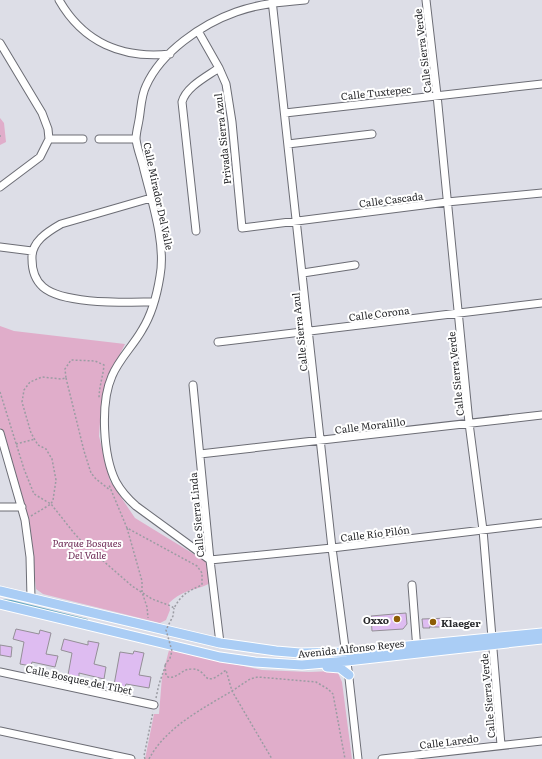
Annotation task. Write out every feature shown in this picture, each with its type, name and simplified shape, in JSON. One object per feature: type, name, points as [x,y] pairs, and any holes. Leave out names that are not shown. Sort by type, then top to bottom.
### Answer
[{"type":"main road","name":"Avenida Alfonso Reyes","points":[[0,591],[220,643],[276,652],[300,653],[417,649],[493,641],[542,633]]},
{"type":"main road","name":"Avenida Alfonso Reyes","points":[[0,604],[220,657],[255,662],[302,665],[347,661],[417,649]]},
{"type":"main road","name":"Avenida Alfonso Reyes","points":[[493,641],[542,639]]},
{"type":"main road","points":[[302,665],[340,668],[349,675]]},
{"type":"street","points":[[59,0],[81,30],[106,46],[145,55],[170,54]]},
{"type":"street","name":"Calle Mirador Del Valle","points":[[210,560],[151,518],[132,502],[121,490],[116,480],[111,467],[108,452],[104,421],[107,388],[112,375],[142,330],[154,302],[162,259],[161,245],[151,198],[136,139],[143,95],[146,86],[156,69],[170,54],[198,31],[236,12],[272,2],[305,0]]},
{"type":"street","name":"Calle Sierra Verde","points":[[426,0],[470,423],[483,530],[501,745]]},
{"type":"street","name":"Calle Sierra Azul","points":[[272,2],[303,273],[332,548],[349,675],[358,759]]},
{"type":"street","name":"Privada Sierra Azul","points":[[198,31],[219,68],[226,84],[229,100],[242,228]]},
{"type":"street","points":[[0,43],[42,113],[48,129],[49,139],[40,157],[0,187]]},
{"type":"street","points":[[196,231],[182,102],[190,89],[219,68]]},
{"type":"street","name":"Calle Tuxtepec","points":[[285,113],[542,84]]},
{"type":"street","points":[[288,144],[372,134]]},
{"type":"street","points":[[49,139],[83,139]]},
{"type":"street","points":[[99,139],[136,139]]},
{"type":"street","name":"Calle Cascada","points":[[242,228],[447,202],[542,194]]},
{"type":"street","points":[[151,198],[61,224],[49,230],[38,241],[32,251],[32,265],[37,280],[44,287],[54,293],[67,297],[95,301],[154,302]]},
{"type":"street","points":[[0,247],[32,251]]},
{"type":"street","points":[[303,273],[355,265]]},
{"type":"street","name":"Calle Corona","points":[[218,342],[542,303]]},
{"type":"street","name":"Calle Sierra Linda","points":[[193,385],[210,560],[221,637],[220,643]]},
{"type":"street","name":"Calle Moralillo","points":[[200,454],[542,415]]},
{"type":"street","points":[[0,434],[27,526],[30,557],[31,598]]},
{"type":"street","points":[[0,507],[22,507]]},
{"type":"street","name":"Calle Río Pilón","points":[[210,560],[332,548],[542,523]]},
{"type":"street","points":[[412,585],[417,649]]},
{"type":"street","name":"Calle Bosques del Tíbet","points":[[0,672],[154,705]]},
{"type":"street","points":[[0,731],[130,759]]},
{"type":"street","name":"Calle Laredo","points":[[382,759],[542,741]]},
{"type":"path","points":[[66,378],[91,473],[110,490]]},
{"type":"path","points":[[0,392],[24,469],[34,494],[51,504],[86,546],[132,586],[152,599],[174,608],[173,616],[166,630],[172,651],[166,666],[166,675],[168,678],[177,676],[184,670],[190,669],[197,670],[212,680],[217,678],[226,670],[232,691],[272,759]]},
{"type":"path","points":[[16,444],[35,439]]},
{"type":"path","points":[[27,518],[51,504],[53,500],[56,480],[52,459],[46,449]]},
{"type":"path","points":[[127,528],[142,581],[142,592],[147,607],[147,622]]},
{"type":"path","points":[[149,759],[159,744],[195,714],[250,679],[258,677],[316,682],[328,689],[333,694],[345,759]]},
{"type":"green space","points":[[0,118],[4,123],[6,142],[0,145]]},
{"type":"green space","name":"Parque Bosques Del Valle","points":[[0,326],[14,331],[125,344],[108,378],[101,408],[99,436],[110,481],[135,518],[210,564],[214,580],[205,586],[182,593],[173,599],[169,603],[170,610],[166,620],[160,623],[43,594],[36,589],[29,525],[16,476],[0,427]]},
{"type":"green space","points":[[169,650],[262,670],[309,672],[334,671],[338,673],[342,682],[352,759],[145,759],[154,714],[159,714],[162,677]]},
{"type":"building","points":[[406,613],[407,624],[403,629],[372,631],[371,616]]},
{"type":"building","points":[[451,618],[452,627],[423,628],[422,619]]},
{"type":"building","points":[[16,629],[39,634],[40,630],[51,633],[46,654],[58,656],[55,667],[32,662],[31,666],[20,664],[24,642],[13,639]]},
{"type":"building","points":[[64,639],[88,645],[88,641],[99,643],[94,664],[106,667],[104,679],[79,673],[79,677],[68,675],[72,653],[61,650]]},
{"type":"building","points":[[0,645],[12,647],[11,657],[0,655]]},
{"type":"building","points":[[134,651],[144,653],[139,675],[151,677],[149,688],[126,684],[125,687],[114,685],[120,652],[133,654]]},
{"type":"waterway","points":[[2,600],[87,620]]},
{"type":"place","name":"Oxxo","points":[[397,619]]},
{"type":"place","name":"Klaeger","points":[[433,622]]}]
